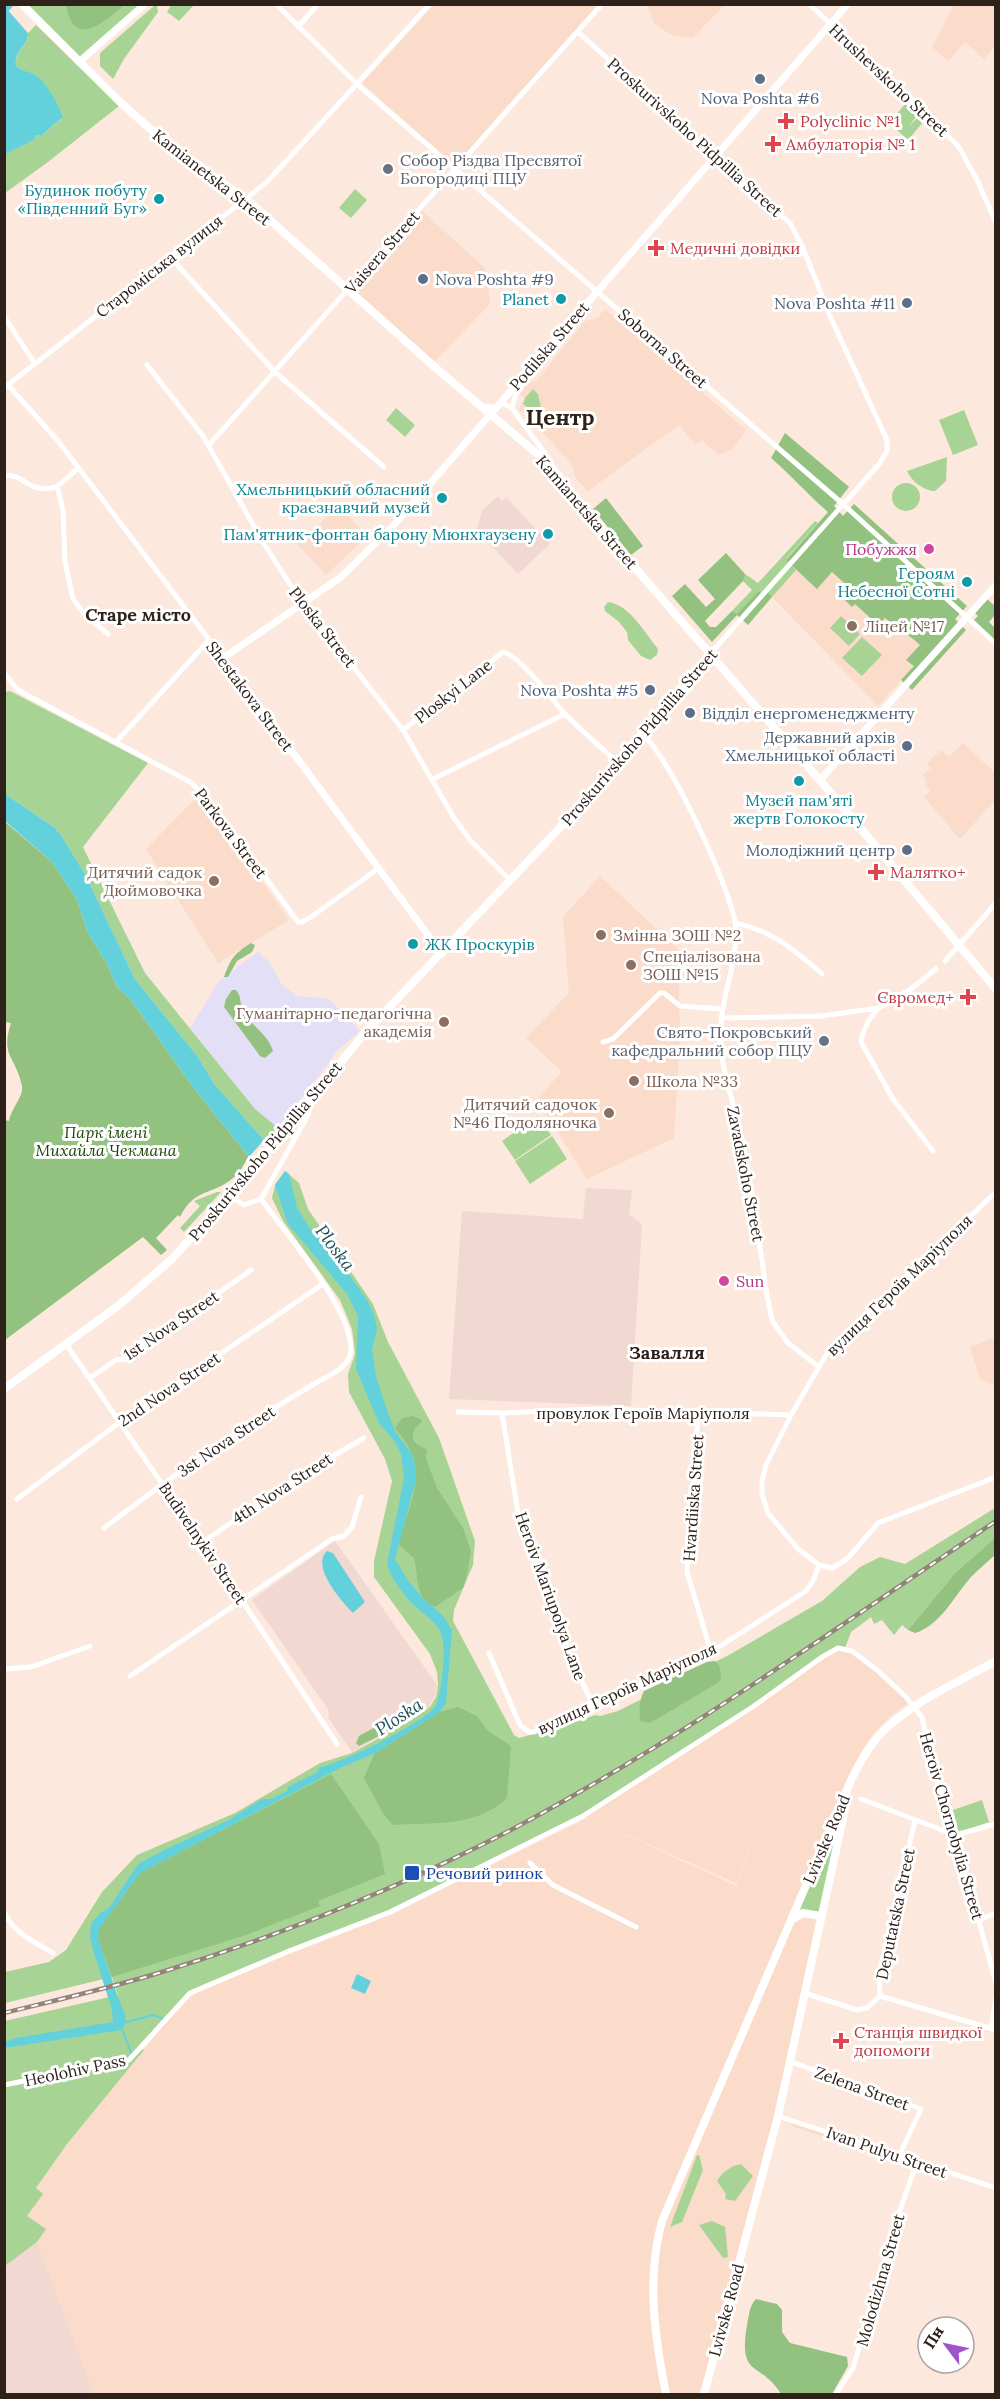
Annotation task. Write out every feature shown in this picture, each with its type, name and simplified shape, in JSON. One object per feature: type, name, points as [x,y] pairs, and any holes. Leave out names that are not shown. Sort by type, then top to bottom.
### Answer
[{"type":"main road","name":"Kamianetska Street","points":[[22,4],[39,23],[155,133],[245,199],[560,475],[610,539],[820,780],[996,989]]},
{"type":"main road","name":"Proskurivskoho Pidpillia Street","points":[[4,1389],[147,1283],[173,1258],[230,1196],[363,1035],[442,954],[618,763],[710,654]]},
{"type":"main road","points":[[852,1778],[863,1756],[876,1738],[893,1722],[914,1707],[996,1661]]},
{"type":"main road","name":"Lvivske Road","points":[[704,2394],[778,2116],[852,1778]]},
{"type":"main road","name":"Lvivske Road","points":[[666,2394],[654,2326],[653,2274],[656,2242],[662,2221],[852,1778]]},
{"type":"main road","points":[[792,1919],[803,1913],[821,1916]]},
{"type":"street","points":[[80,62],[145,4]]},
{"type":"street","name":"Soborna Street","points":[[276,4],[357,84],[844,505],[996,644]]},
{"type":"street","points":[[298,27],[318,4]]},
{"type":"street","name":"Староміська вулиця","points":[[6,386],[267,182],[430,4]]},
{"type":"street","name":"Vaisera Street","points":[[209,445],[602,4]]},
{"type":"street","name":"Hrushevskoho Street","points":[[809,4],[908,95],[958,147],[980,185],[996,223]]},
{"type":"street","name":"Podilska Street","points":[[223,658],[340,577],[394,525],[848,4]]},
{"type":"street","name":"Proskurivskoho Pidpillia Street","points":[[578,32],[790,223],[884,432],[887,447],[884,457],[710,654]]},
{"type":"street","points":[[171,258],[275,372],[384,467]]},
{"type":"street","points":[[4,316],[35,364]]},
{"type":"street","name":"Ploska Street","points":[[147,365],[209,445],[264,544],[304,603],[403,730],[454,818],[470,840],[511,880]]},
{"type":"street","points":[[512,408],[516,390],[524,377]]},
{"type":"street","name":"Shestakova Street","points":[[6,386],[35,413],[78,468],[223,658],[442,954]]},
{"type":"street","points":[[476,402],[488,407],[506,404],[512,408],[560,475]]},
{"type":"street","points":[[4,476],[12,474],[34,488],[57,486],[78,468]]},
{"type":"street","points":[[57,486],[63,510],[67,571],[73,599],[85,615],[108,634]]},
{"type":"street","points":[[820,780],[996,585]]},
{"type":"street","points":[[117,742],[208,640]]},
{"type":"street","name":"Ploskyi Lane","points":[[403,730],[503,652],[511,655],[520,663],[566,714]]},
{"type":"street","name":"Parkova Street","points":[[4,673],[17,689],[27,695],[192,783],[217,811],[298,922],[311,917],[379,868]]},
{"type":"street","points":[[433,779],[566,714],[618,763]]},
{"type":"street","name":"Zavadskoho Street","points":[[643,735],[651,741],[661,757],[705,839],[718,870],[735,923],[734,952],[721,1009],[720,1047],[723,1070],[744,1145],[773,1322],[782,1338],[819,1367]]},
{"type":"street","points":[[945,961],[996,903]]},
{"type":"street","points":[[735,923],[761,929],[776,936],[822,974]]},
{"type":"street","points":[[933,1151],[893,1099],[861,1042],[867,1023],[879,1008],[911,989],[936,969]]},
{"type":"street","points":[[603,1042],[613,1039],[660,993],[664,993],[680,1006],[721,1009]]},
{"type":"street","points":[[721,1018],[821,1016],[879,1008]]},
{"type":"street","points":[[230,1196],[244,1205],[261,1199],[308,1115],[313,1096]]},
{"type":"street","name":"вулиця Героїв Маріуполя","points":[[996,1192],[832,1345],[791,1415],[766,1465],[762,1494],[768,1513],[797,1548],[819,1565],[832,1568],[847,1559],[879,1523],[996,1478]]},
{"type":"street","points":[[261,1199],[323,1284]]},
{"type":"street","name":"1st Nova Street","points":[[90,1378],[116,1360],[126,1359],[251,1270]]},
{"type":"street","name":"3st Nova Street","points":[[104,1528],[162,1484],[300,1392],[343,1367],[350,1358],[350,1336],[343,1318],[323,1284]]},
{"type":"street","name":"2nd Nova Street","points":[[17,1499],[120,1422],[323,1284]]},
{"type":"street","name":"Budivelnykiv Street","points":[[66,1344],[203,1542],[338,1744]]},
{"type":"street","name":"провулок Героїв Маріуполя","points":[[458,1412],[502,1413],[597,1409],[791,1415]]},
{"type":"street","name":"Hvardiiska Street","points":[[699,1412],[687,1572],[711,1652]]},
{"type":"street","name":"Heroiv Mariupolya Lane","points":[[502,1413],[518,1513],[572,1658],[593,1705]]},
{"type":"street","name":"4th Nova Street","points":[[203,1542],[299,1476],[364,1438]]},
{"type":"street","points":[[130,1676],[332,1539],[345,1536],[349,1532],[362,1497]]},
{"type":"street","name":"вулиця Героїв Маріуполя","points":[[489,1653],[520,1725],[528,1732],[534,1732],[711,1652],[806,1591],[819,1565]]},
{"type":"street","points":[[4,1669],[31,1666],[90,1646]]},
{"type":"street","name":"Heroiv Chornobylia Street","points":[[141,2048],[176,2006],[190,1993],[390,1912],[583,1816],[730,1722],[838,1648],[852,1651],[865,1660],[893,1684],[922,1717],[931,1761],[955,1835],[996,1983]]},
{"type":"street","points":[[861,1800],[955,1835],[996,1824]]},
{"type":"street","name":"Deputatska Street","points":[[915,1821],[879,1974],[880,1995],[993,2029]]},
{"type":"street","points":[[530,1863],[553,1885],[636,1927]]},
{"type":"street","points":[[4,1912],[9,1922],[20,1934],[53,1953]]},
{"type":"street","points":[[979,1920],[996,1913]]},
{"type":"street","points":[[804,1993],[857,2010],[867,2008],[880,1995]]},
{"type":"street","points":[[993,2029],[996,1998]]},
{"type":"street","name":"Heolohiv Pass","points":[[4,2085],[125,2062],[141,2048]]},
{"type":"street","name":"Zelena Street","points":[[789,2061],[921,2109],[899,2156]]},
{"type":"street","name":"Ivan Pulyu Street","points":[[778,2116],[996,2188]]},
{"type":"street","name":"Molodizhna Street","points":[[836,2394],[851,2374],[856,2360],[897,2220],[917,2162]]},
{"type":"shaded area","points":[[647,4],[724,5],[693,38],[671,35],[654,23]]},
{"type":"shaded area","points":[[434,5],[598,5],[455,166],[362,83]]},
{"type":"shaded area","points":[[954,5],[995,5],[995,45],[984,59],[965,42],[948,61],[932,47]]},
{"type":"shaded area","points":[[422,211],[486,269],[490,304],[434,362],[353,290]]},
{"type":"shaded area","points":[[605,309],[746,430],[733,449],[718,455],[703,441],[695,444],[679,425],[588,491],[575,477],[572,465],[531,419],[519,409],[525,398],[520,394],[529,383],[536,381],[585,321],[597,318]]},
{"type":"shaded area","points":[[498,496],[502,501],[506,497],[550,544],[518,574],[477,530],[482,511]]},
{"type":"shaded area","points":[[339,506],[367,536],[326,575],[297,544]]},
{"type":"shaded area","name":"Ліцей №17","points":[[816,547],[929,649],[878,706],[772,597]]},
{"type":"shaded area","points":[[963,743],[995,773],[996,799],[960,839],[924,797],[931,791],[925,784],[927,781],[923,775],[931,768],[927,763],[941,750],[949,757]]},
{"type":"shaded area","name":"Дитячий садок Дюймовочка","points":[[199,795],[289,920],[218,963],[146,849]]},
{"type":"shaded area","points":[[600,876],[678,949],[680,1035],[674,1138],[587,1179],[537,1099],[562,1072],[526,1038],[569,993],[563,917]]},
{"type":"shaded area","points":[[258,952],[271,964],[280,982],[296,996],[329,999],[360,1031],[339,1049],[278,1128],[255,1109],[190,1028],[220,980]]},
{"type":"shaded area","points":[[586,1188],[632,1190],[629,1214],[642,1224],[631,1406],[449,1399],[462,1211],[583,1219]]},
{"type":"shaded area","points":[[996,1337],[995,1386],[980,1379],[970,1347]]},
{"type":"shaded area","points":[[335,1541],[437,1685],[435,1696],[429,1707],[352,1752],[329,1719],[328,1709],[252,1600]]},
{"type":"shaded area","name":"Речовий ринок","points":[[838,1648],[852,1651],[910,1702],[890,1716],[872,1735],[860,1754],[843,1793],[775,2115],[701,2394],[94,2394],[37,2242],[46,2229],[27,2216],[42,2194],[36,2188],[67,2144],[178,2008],[192,1995],[391,1915],[587,1818],[583,1816]],"holes":[[[589,1818],[736,1883],[758,1827],[736,1886]]]},
{"type":"shaded area","points":[[792,2122],[911,2161],[909,2165],[791,2126]]},
{"type":"shaded area","points":[[37,2242],[94,2394],[5,2394],[5,2266]]},
{"type":"green space","points":[[66,4],[124,5],[99,24],[83,29],[76,26],[70,19]]},
{"type":"green space","points":[[171,4],[194,5],[179,21],[167,12]]},
{"type":"green space","points":[[27,5],[141,5],[79,58]]},
{"type":"green space","points":[[154,6],[157,6],[158,12],[124,59],[113,79],[100,66],[100,53]]},
{"type":"green space","points":[[36,25],[119,106],[5,193],[4,154],[34,140],[36,135],[42,135],[61,119],[62,115],[41,81],[16,65],[17,56],[26,42],[28,33]]},
{"type":"green space","points":[[905,104],[918,114],[909,126],[919,116],[924,121],[908,140],[889,123]]},
{"type":"green space","points":[[355,189],[367,200],[351,218],[339,208]]},
{"type":"green space","points":[[533,389],[538,394],[541,408],[535,414],[523,404]]},
{"type":"green space","points":[[396,408],[415,425],[405,437],[386,420]]},
{"type":"green space","points":[[964,410],[978,445],[953,455],[939,420]]},
{"type":"green space","points":[[785,433],[849,487],[834,506],[843,516],[854,504],[967,606],[955,619],[966,630],[912,690],[901,680],[914,666],[906,660],[920,645],[885,618],[878,625],[855,604],[852,607],[842,597],[850,588],[832,572],[817,589],[786,560],[828,512],[771,458]]},
{"type":"green space","points":[[947,457],[946,481],[935,491],[918,485],[907,471]]},
{"type":"green space","points":[[906,483],[916,487],[920,497],[916,507],[906,511],[896,507],[892,497],[896,487]]},
{"type":"green space","points":[[606,498],[643,546],[631,555],[593,509]]},
{"type":"green space","points":[[815,521],[818,523],[786,559],[796,570],[772,597],[767,591],[737,615],[732,611],[752,590],[743,581],[743,576],[745,574],[758,583]]},
{"type":"green space","points":[[726,553],[745,574],[743,581],[705,621],[710,627],[716,627],[732,611],[737,614],[759,591],[763,595],[767,591],[772,597],[748,625],[737,615],[712,642],[672,596],[685,584],[706,607],[715,599],[698,580]]},
{"type":"green space","points":[[987,599],[995,606],[995,615],[989,622],[995,628],[995,640],[974,620],[978,616],[975,613]]},
{"type":"green space","points":[[608,602],[616,604],[630,614],[658,649],[657,655],[650,660],[641,656],[628,640],[627,632],[619,622],[605,611],[604,607]]},
{"type":"green space","points":[[841,616],[860,634],[849,646],[830,628]]},
{"type":"green space","points":[[862,637],[882,655],[862,676],[842,658]]},
{"type":"green space","points":[[10,691],[148,763],[83,847],[145,973],[255,1109],[278,1128],[269,1138],[267,1136],[264,1140],[215,1085],[198,1057],[135,979],[85,874],[61,835],[54,827],[5,794],[5,692]]},
{"type":"green space","name":"Парк імені Михайла Чекмана","points":[[4,821],[53,863],[77,900],[88,933],[106,962],[117,987],[131,1000],[193,1087],[249,1157],[236,1175],[225,1184],[198,1196],[186,1207],[180,1217],[178,1215],[156,1238],[167,1250],[161,1255],[143,1237],[5,1340],[5,1120],[9,1121],[22,1086],[8,1050],[11,1023],[4,1022]]},
{"type":"green space","points":[[251,943],[255,945],[252,952],[237,961],[228,977],[224,977],[234,957]]},
{"type":"green space","points":[[232,990],[238,992],[244,1012],[271,1045],[273,1051],[265,1058],[260,1056],[224,1007]]},
{"type":"green space","points":[[538,1116],[551,1135],[515,1160],[502,1141]]},
{"type":"green space","points":[[552,1136],[567,1159],[530,1184],[515,1161]]},
{"type":"green space","points":[[285,1171],[299,1183],[308,1209],[373,1304],[388,1342],[439,1438],[475,1541],[473,1565],[454,1610],[453,1621],[514,1735],[519,1738],[595,1715],[600,1716],[618,1711],[729,1655],[822,1601],[860,1567],[880,1557],[905,1564],[995,1508],[995,1538],[956,1572],[908,1630],[902,1625],[894,1635],[882,1620],[874,1624],[871,1617],[851,1632],[845,1648],[838,1648],[754,1706],[583,1816],[426,1896],[190,1993],[141,2048],[144,2050],[67,2144],[36,2188],[43,2194],[27,2216],[46,2229],[37,2242],[5,2266],[5,2021],[118,1995],[112,1977],[5,2003],[5,1972],[49,1962],[66,1950],[102,1892],[137,1855],[235,1813],[320,1763],[352,1753],[410,1721],[430,1707],[436,1697],[437,1672],[430,1654],[374,1577],[374,1561],[392,1481],[385,1459],[349,1392],[348,1374],[355,1354],[352,1329],[340,1300],[283,1221],[272,1198],[275,1185]]},
{"type":"green space","points":[[221,1192],[184,1232],[180,1228],[200,1206],[194,1201]]},
{"type":"green space","points":[[413,1416],[422,1420],[414,1430],[413,1439],[427,1450],[426,1459],[437,1488],[463,1528],[471,1551],[463,1588],[435,1607],[428,1603],[420,1593],[414,1558],[399,1545],[416,1475],[411,1452],[395,1428],[402,1418]]},
{"type":"green space","points":[[995,1538],[995,1555],[971,1577],[939,1617],[932,1624],[915,1633],[908,1630],[956,1572]]},
{"type":"green space","points":[[715,1661],[720,1667],[721,1674],[721,1679],[716,1684],[650,1723],[641,1721],[640,1706],[644,1691],[707,1662]]},
{"type":"green space","points":[[458,1707],[477,1716],[488,1731],[511,1746],[507,1798],[495,1808],[468,1819],[393,1825],[384,1815],[364,1778],[374,1754],[440,1712]]},
{"type":"green space","points":[[386,1721],[394,1723],[389,1731],[359,1746],[356,1743],[359,1736]]},
{"type":"green space","points":[[331,1774],[379,1844],[385,1874],[318,1901],[320,1906],[246,1935],[112,1977],[98,1938],[99,1929],[140,1873]]},
{"type":"green space","points":[[852,1778],[821,1916],[808,1912],[792,1919]]},
{"type":"green space","points":[[982,1800],[989,1822],[959,1832],[953,1810]]},
{"type":"green space","points":[[697,2155],[699,2155],[703,2170],[682,2222],[670,2227]]},
{"type":"green space","points":[[741,2164],[753,2176],[735,2201],[725,2199],[726,2194],[717,2181],[727,2170]]},
{"type":"green space","points":[[712,2221],[725,2227],[728,2257],[723,2258],[699,2225]]},
{"type":"green space","points":[[756,2299],[777,2304],[782,2310],[782,2332],[790,2343],[847,2357],[848,2366],[832,2394],[781,2394],[766,2376],[748,2362],[745,2342],[747,2325]]},
{"type":"water","points":[[5,7],[28,33],[26,42],[17,56],[16,65],[34,74],[45,84],[63,117],[42,135],[36,135],[34,140],[5,154]]},
{"type":"water","points":[[5,794],[54,827],[61,835],[85,874],[135,979],[198,1057],[215,1085],[264,1140],[249,1157],[193,1087],[131,1000],[117,987],[106,962],[88,933],[77,900],[53,863],[5,821]]},
{"type":"water","points":[[285,1171],[289,1174],[297,1208],[309,1227],[344,1267],[373,1312],[377,1328],[372,1350],[376,1376],[395,1431],[412,1454],[416,1468],[416,1480],[395,1559],[407,1579],[422,1597],[443,1616],[452,1630],[446,1703],[440,1712],[374,1754],[342,1767],[140,1873],[99,1929],[98,1938],[126,2016],[125,2025],[121,2030],[5,2048],[5,2042],[16,2038],[113,2022],[112,2010],[90,1938],[91,1924],[100,1913],[109,1908],[138,1864],[229,1820],[262,1799],[271,1799],[287,1791],[288,1787],[316,1773],[320,1767],[345,1759],[397,1733],[426,1715],[437,1703],[444,1651],[442,1636],[427,1616],[405,1595],[393,1578],[387,1564],[404,1478],[401,1454],[395,1442],[379,1423],[356,1369],[358,1316],[347,1294],[288,1224],[275,1185]]},
{"type":"water","points":[[327,1551],[333,1553],[365,1602],[353,1613],[335,1593],[325,1574],[322,1565]]},
{"type":"water","points":[[357,1974],[371,1981],[365,1994],[351,1988]]},
{"type":"waterway","points":[[4,7],[7,4]]},
{"type":"waterway","points":[[123,2023],[153,2015],[162,2018]]},
{"type":"waterway","points":[[121,2027],[132,2055]]},
{"type":"railway","points":[[4,2013],[83,1994],[207,1958],[339,1909],[467,1852],[572,1796],[696,1722],[996,1521]]},
{"type":"place","name":"Nova Poshta #6","points":[[760,79]]},
{"type":"place","name":"Polyclinic №1","points":[[786,121]]},
{"type":"place","name":"Амбулаторія № 1","points":[[773,144]]},
{"type":"place","name":"Собор Різдва Пресвятої Богородиці ПЦУ","points":[[388,169]]},
{"type":"place","name":"Будинок побуту «Південний Буг»","points":[[159,199]]},
{"type":"place","name":"Медичні довідки","points":[[656,248]]},
{"type":"place","name":"Nova Poshta #9","points":[[423,279]]},
{"type":"place","name":"Planet","points":[[561,299]]},
{"type":"place","name":"Nova Poshta #11","points":[[907,303]]},
{"type":"place","name":"Хмельницький обласний краєзнавчий музей","points":[[442,498]]},
{"type":"place","name":"Пам'ятник-фонтан барону Мюнхгаузену","points":[[548,534]]},
{"type":"place","name":"Побужжя","points":[[929,549]]},
{"type":"place","name":"Героям Небесної Сотні","points":[[967,582]]},
{"type":"place","name":"Ліцей №17","points":[[852,626]]},
{"type":"place","name":"Nova Poshta #5","points":[[650,690]]},
{"type":"place","name":"Відділ енергоменеджменту","points":[[690,713]]},
{"type":"place","name":"Державний архів Хмельницької області","points":[[907,746]]},
{"type":"place","name":"Музей пам'яті жертв Голокосту","points":[[799,781]]},
{"type":"place","name":"Молодіжний центр","points":[[907,850]]},
{"type":"place","name":"Малятко+","points":[[876,872]]},
{"type":"place","name":"Дитячий садок Дюймовочка","points":[[214,881]]},
{"type":"place","name":"Змінна ЗОШ №2","points":[[601,935]]},
{"type":"place","name":"ЖК Проскурів","points":[[413,944]]},
{"type":"place","name":"Спеціалізована ЗОШ №15","points":[[631,965]]},
{"type":"place","name":"Євромед+","points":[[968,997]]},
{"type":"place","name":"Гуманітарно-педагогічна академія","points":[[444,1022]]},
{"type":"place","name":"Свято-Покровський кафедральний собор ПЦУ","points":[[824,1041]]},
{"type":"place","name":"Школа №33","points":[[634,1081]]},
{"type":"place","name":"Дитячий садочок №46 Подоляночка","points":[[609,1113]]},
{"type":"place","name":"Sun","points":[[724,1281]]},
{"type":"place","name":"Речовий ринок","points":[[412,1873]]},
{"type":"place","name":"Станція швидкої допомоги","points":[[841,2041]]},
{"type":"district","name":"Центр","points":[[560,417]]},
{"type":"district","name":"Старе місто","points":[[138,615]]},
{"type":"district","name":"Завалля","points":[[667,1353]]},
{"type":"water label","name":"Ploska","points":[[335,1248]]},
{"type":"water label","name":"Ploska","points":[[399,1717]]}]
